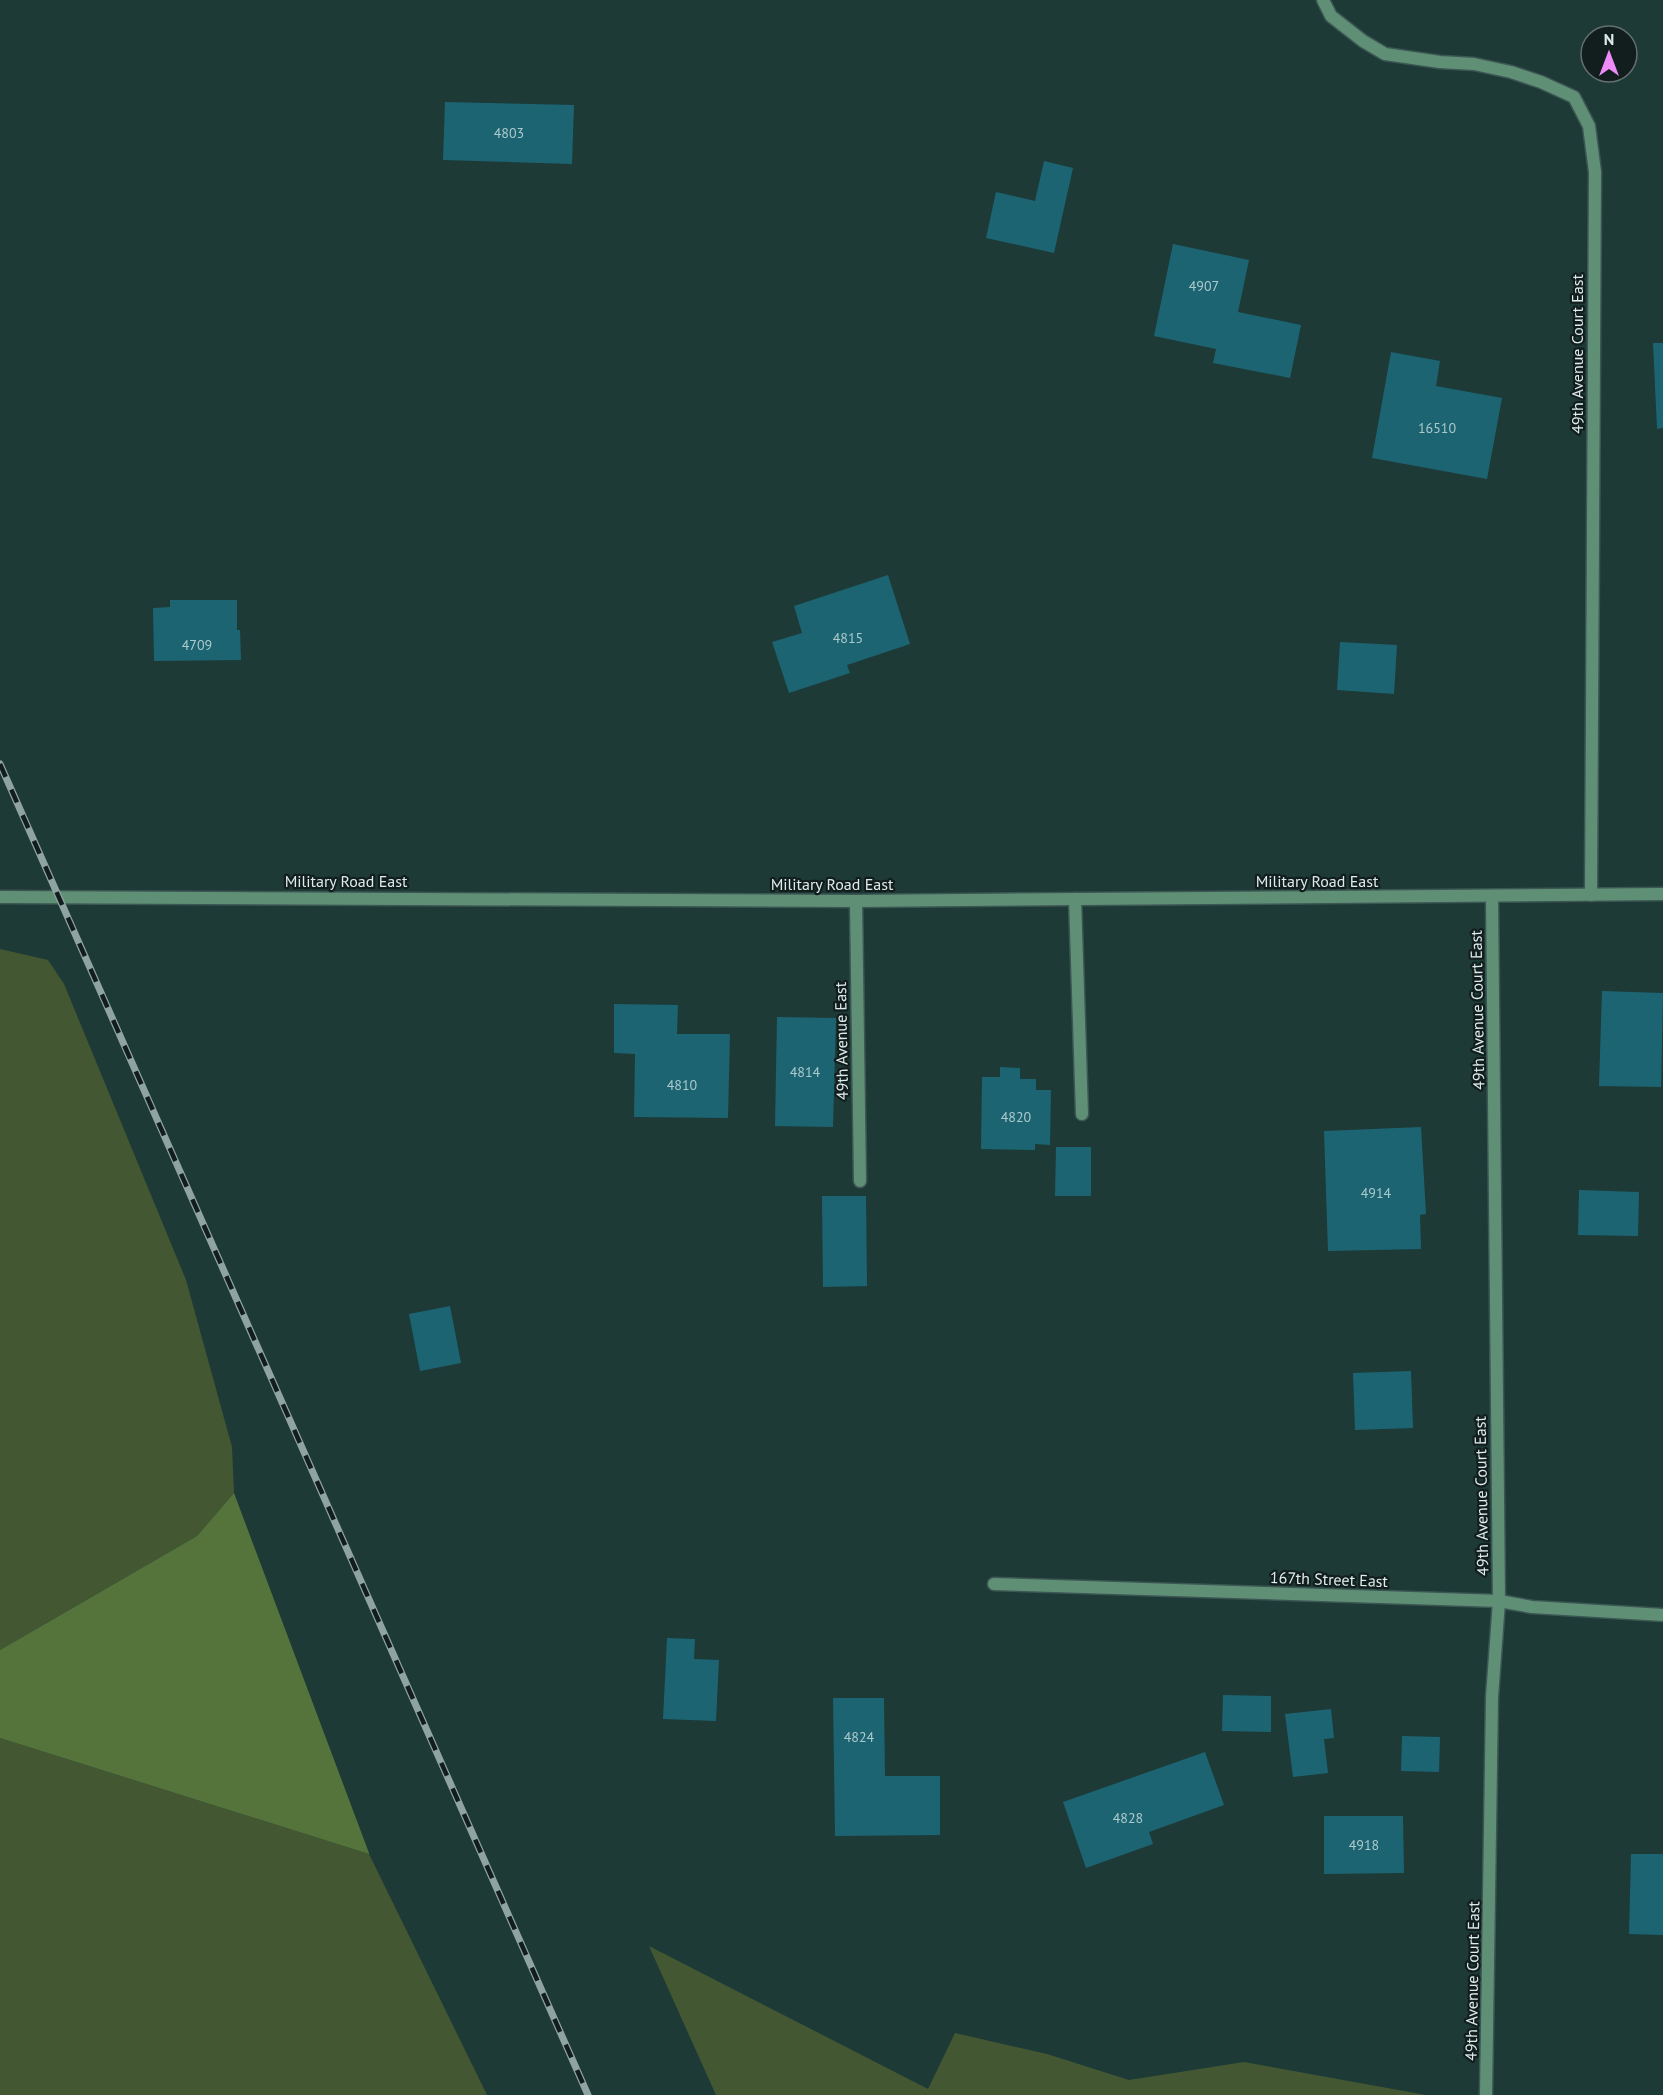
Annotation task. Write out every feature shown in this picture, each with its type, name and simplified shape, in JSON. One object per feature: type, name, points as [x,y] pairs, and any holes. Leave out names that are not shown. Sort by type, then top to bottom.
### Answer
[{"type":"street","name":"49th Avenue Court East","points":[[1323,0],[1331,16],[1363,41],[1385,54],[1440,62],[1474,64],[1511,72],[1541,82],[1574,97],[1589,126],[1595,172],[1592,895]]},
{"type":"street","name":"Military Road East","points":[[0,897],[856,901],[1663,894]]},
{"type":"street","name":"49th Avenue Court East","points":[[1486,2095],[1492,1697],[1499,1600],[1492,897]]},
{"type":"street","points":[[1075,899],[1082,1114]]},
{"type":"street","name":"49th Avenue East","points":[[856,901],[860,1181]]},
{"type":"street","name":"167th Street East","points":[[994,1584],[1499,1600],[1532,1607],[1663,1615]]},
{"type":"green space","points":[[0,949],[48,960],[64,984],[186,1280],[232,1447],[234,1493],[197,1536],[0,1650]]},
{"type":"green space","points":[[234,1493],[369,1854],[0,1738],[0,1650],[197,1536]]},
{"type":"green space","points":[[0,1738],[369,1854],[487,2095],[0,2095]]},
{"type":"green space","points":[[649,1946],[928,2089],[955,2033],[1047,2054],[1129,2080],[1244,2062],[1426,2095],[716,2095]]},
{"type":"building","points":[[445,102],[574,105],[572,164],[443,160]]},
{"type":"building","points":[[1044,161],[1073,168],[1054,253],[986,238],[996,192],[1035,201]]},
{"type":"building","points":[[1173,244],[1249,260],[1238,312],[1301,325],[1290,378],[1213,363],[1216,349],[1154,336]]},
{"type":"building","points":[[1653,343],[1663,343],[1663,428],[1657,429]]},
{"type":"building","points":[[1391,352],[1440,361],[1436,386],[1502,398],[1487,479],[1372,458]]},
{"type":"building","points":[[888,575],[910,644],[847,665],[850,673],[789,693],[772,642],[802,633],[794,606]]},
{"type":"building","points":[[170,600],[237,600],[237,630],[240,630],[241,660],[154,661],[153,608],[170,607]]},
{"type":"building","points":[[1340,642],[1397,645],[1394,694],[1337,690]]},
{"type":"building","points":[[1602,991],[1663,993],[1661,1087],[1599,1086]]},
{"type":"building","points":[[614,1004],[678,1005],[677,1034],[730,1034],[728,1118],[634,1117],[635,1054],[614,1053]]},
{"type":"building","points":[[777,1017],[836,1018],[833,1127],[775,1126]]},
{"type":"building","points":[[1000,1067],[1020,1068],[1020,1079],[1036,1079],[1036,1090],[1051,1090],[1050,1145],[1035,1144],[1035,1150],[981,1149],[982,1077],[1000,1077]]},
{"type":"building","points":[[1421,1127],[1426,1214],[1420,1215],[1421,1249],[1328,1251],[1324,1131]]},
{"type":"building","points":[[1056,1147],[1091,1147],[1091,1196],[1055,1196]]},
{"type":"building","points":[[1579,1190],[1639,1192],[1638,1236],[1578,1235]]},
{"type":"building","points":[[822,1196],[866,1196],[867,1286],[823,1287]]},
{"type":"building","points":[[450,1306],[461,1363],[420,1371],[409,1314]]},
{"type":"building","points":[[1411,1371],[1413,1428],[1355,1430],[1353,1373]]},
{"type":"building","points":[[667,1638],[695,1639],[694,1659],[719,1660],[716,1721],[663,1719]]},
{"type":"building","points":[[1223,1695],[1271,1696],[1271,1732],[1222,1731]]},
{"type":"building","points":[[833,1698],[884,1698],[885,1776],[940,1776],[940,1835],[835,1836]]},
{"type":"building","points":[[1331,1709],[1334,1738],[1324,1739],[1328,1773],[1293,1777],[1285,1714]]},
{"type":"building","points":[[1402,1736],[1440,1737],[1439,1772],[1401,1771]]},
{"type":"building","points":[[1205,1752],[1224,1805],[1149,1832],[1153,1844],[1086,1868],[1063,1802]]},
{"type":"building","points":[[1324,1816],[1403,1816],[1404,1873],[1324,1874]]},
{"type":"building","points":[[1631,1854],[1663,1854],[1663,1935],[1629,1934]]},
{"type":"railway","points":[[0,764],[588,2095]]}]
